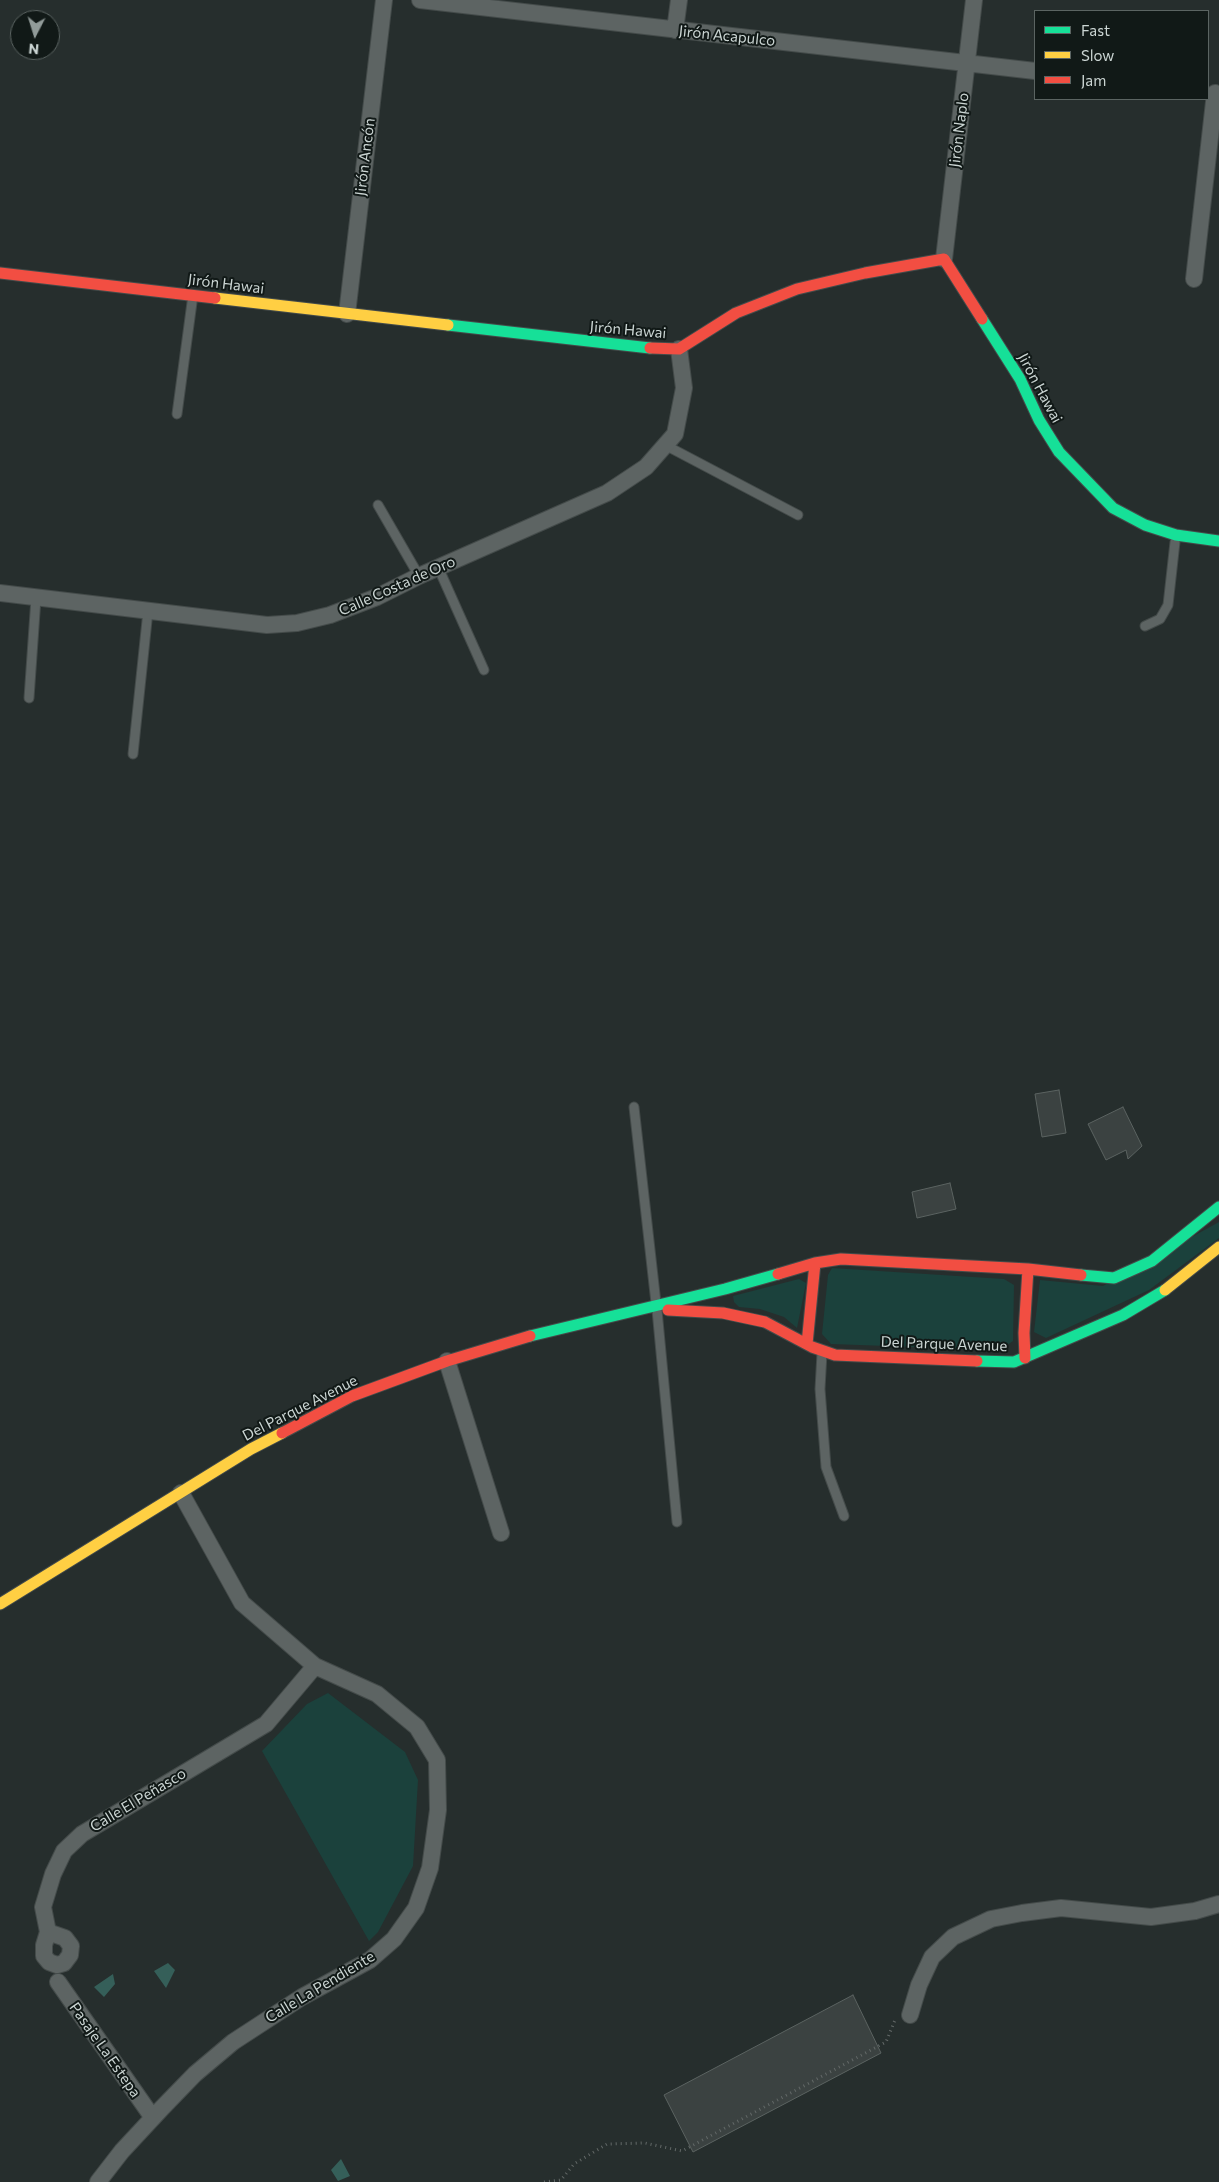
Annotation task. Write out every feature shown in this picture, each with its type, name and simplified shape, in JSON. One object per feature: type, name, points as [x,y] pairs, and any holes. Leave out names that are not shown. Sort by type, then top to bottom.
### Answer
[{"type":"street","name":"Jirón Ancón","points":[[346,314],[384,0]]},
{"type":"street","name":"Jirón Acapulco","points":[[420,0],[1034,72]]},
{"type":"street","points":[[675,30],[679,0]]},
{"type":"street","name":"Jirón Naplo","points":[[944,259],[974,0]]},
{"type":"street","points":[[1194,279],[1214,93]]},
{"type":"street","name":"Jirón Hawai","points":[[0,273],[654,350],[679,349],[736,313],[797,289],[865,273],[944,259],[1020,379],[1039,420],[1059,452],[1094,490],[1113,508],[1175,538],[1219,541]]},
{"type":"street","name":"Calle Costa de Oro","points":[[0,593],[250,624],[297,623],[353,607],[438,567],[607,493],[646,468],[675,434],[684,388],[679,349]]},
{"type":"street","name":"Del Parque Avenue","points":[[656,1308],[815,1263],[841,1259],[1028,1269],[1114,1278],[1152,1261],[1219,1207]]},
{"type":"street","name":"Del Parque Avenue","points":[[0,1604],[251,1449],[352,1396],[447,1361],[550,1330],[656,1308],[723,1313],[765,1322],[807,1344],[835,1355],[1014,1362],[1123,1315],[1158,1295],[1219,1247]]},
{"type":"street","points":[[807,1344],[815,1263]]},
{"type":"street","points":[[1025,1358],[1024,1333],[1028,1269]]},
{"type":"street","points":[[447,1361],[501,1533]]},
{"type":"street","name":"Calle La Pendiente","points":[[98,2182],[122,2151],[195,2074],[233,2042],[302,1997],[370,1960],[394,1939],[416,1908],[430,1868],[438,1810],[436,1760],[417,1727],[377,1694],[315,1666],[242,1603],[181,1493]]},
{"type":"street","name":"Calle El Peñasco","points":[[64,1963],[57,1965],[49,1962],[44,1956],[44,1945],[48,1932],[43,1907],[52,1874],[64,1851],[82,1834],[266,1724],[315,1666]]},
{"type":"street","points":[[910,2015],[919,1985],[932,1957],[953,1937],[991,1919],[1061,1908],[1151,1917],[1195,1911],[1219,1904]]},
{"type":"street","name":"Pasaje La Estepa","points":[[58,1982],[153,2118]]},
{"type":"lane","points":[[177,414],[193,296]]},
{"type":"lane","points":[[665,445],[798,514]]},
{"type":"lane","points":[[378,505],[419,576]]},
{"type":"lane","points":[[1145,626],[1160,619],[1168,605],[1175,538]]},
{"type":"lane","points":[[438,567],[484,670]]},
{"type":"lane","points":[[29,698],[36,598]]},
{"type":"lane","points":[[133,754],[148,611]]},
{"type":"lane","points":[[634,1107],[677,1522]]},
{"type":"lane","points":[[822,1350],[820,1388],[826,1467],[844,1516]]},
{"type":"path","points":[[544,2182],[561,2180],[574,2164],[606,2144],[645,2143],[682,2151],[886,2042],[894,2020],[910,2015]]},
{"type":"shaded area","points":[[1219,1222],[1219,1238],[1149,1290],[1046,1338],[1034,1332],[1040,1280],[1103,1286]]},
{"type":"shaded area","points":[[832,1268],[1004,1279],[1014,1285],[1013,1341],[1000,1350],[831,1344],[822,1334],[828,1275]]},
{"type":"shaded area","points":[[799,1279],[806,1283],[797,1328],[784,1317],[760,1309],[739,1307],[734,1302],[733,1296]]},
{"type":"shaded area","points":[[328,1693],[405,1752],[418,1780],[413,1866],[378,1932],[369,1941],[262,1751],[307,1704]]},
{"type":"shaded area","points":[[168,1963],[175,1970],[166,1988],[154,1971]]},
{"type":"shaded area","points":[[113,1974],[115,1984],[104,1997],[94,1987]]},
{"type":"shaded area","points":[[341,2159],[350,2176],[338,2181],[331,2170]]},
{"type":"building","points":[[1059,1090],[1066,1133],[1042,1137],[1035,1094]]},
{"type":"building","points":[[1123,1107],[1142,1146],[1128,1159],[1126,1150],[1106,1160],[1088,1124]]},
{"type":"building","points":[[950,1183],[956,1209],[917,1218],[912,1192]]},
{"type":"building","points":[[853,1995],[881,2053],[693,2152],[664,2095]]},
{"type":"traffic: fast","points":[[982,319],[1020,379],[1039,420],[1059,452],[1113,508],[1145,525],[1176,535],[1219,541]]},
{"type":"traffic: fast","points":[[448,325],[650,348]]},
{"type":"traffic: fast","points":[[1081,1275],[1114,1278],[1152,1261],[1219,1207]]},
{"type":"traffic: fast","points":[[530,1336],[725,1289],[778,1274]]},
{"type":"traffic: fast","points":[[977,1361],[1014,1362],[1123,1315],[1165,1290]]},
{"type":"traffic: slow","points":[[215,298],[448,325]]},
{"type":"traffic: slow","points":[[1165,1290],[1219,1247]]},
{"type":"traffic: slow","points":[[0,1604],[251,1449],[282,1433]]},
{"type":"traffic: jam","points":[[650,348],[679,349],[736,313],[797,289],[865,273],[944,259],[982,319]]},
{"type":"traffic: jam","points":[[0,273],[215,298]]},
{"type":"traffic: jam","points":[[778,1274],[815,1263],[841,1259],[1028,1269],[1081,1275]]},
{"type":"traffic: jam","points":[[807,1344],[815,1263]]},
{"type":"traffic: jam","points":[[1025,1358],[1024,1333],[1028,1269]]},
{"type":"traffic: jam","points":[[668,1310],[723,1313],[765,1322],[812,1347],[835,1355],[977,1361]]},
{"type":"traffic: jam","points":[[282,1433],[352,1396],[447,1361],[530,1336]]}]
